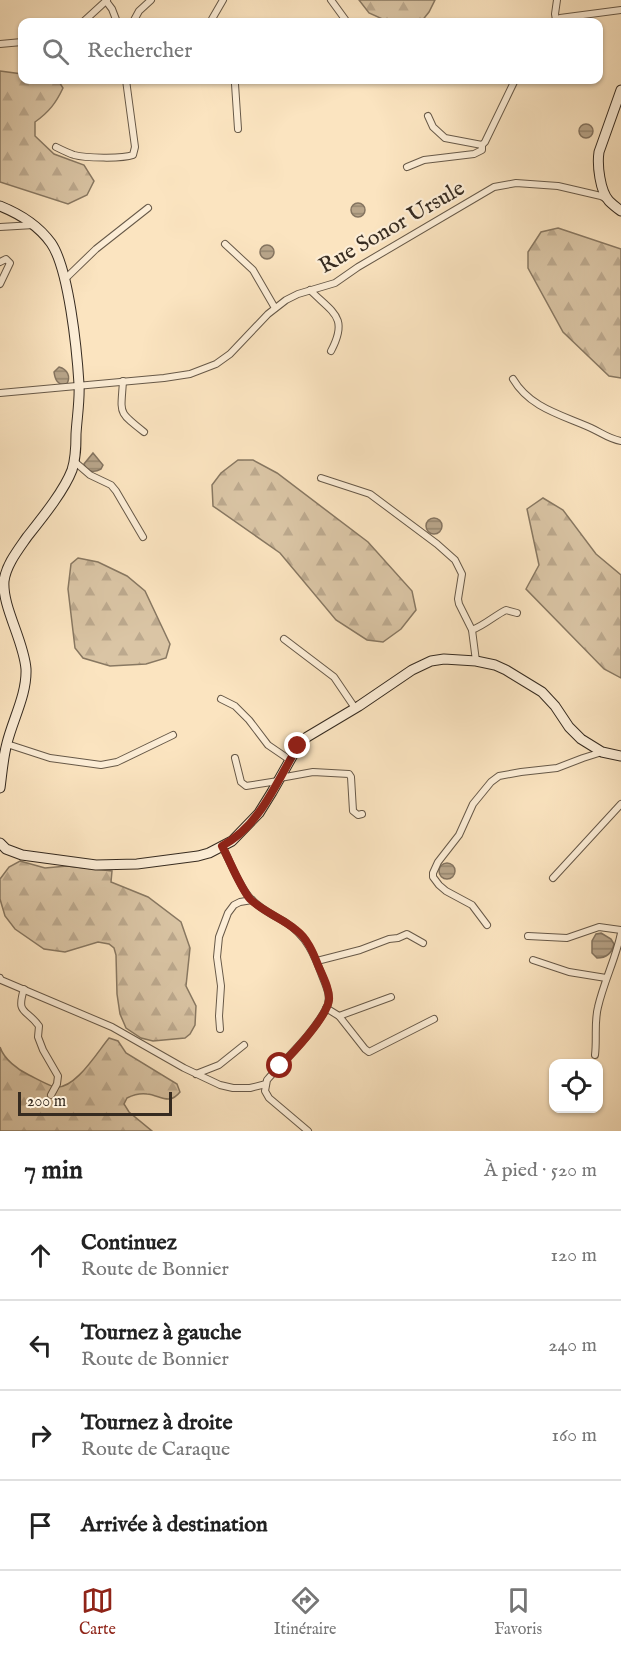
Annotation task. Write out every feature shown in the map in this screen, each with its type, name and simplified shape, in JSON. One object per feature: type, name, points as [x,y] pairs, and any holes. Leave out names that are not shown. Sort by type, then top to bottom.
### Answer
[{"type":"street","points":[[87,18],[106,0],[116,18]]},
{"type":"street","points":[[135,18],[151,0]]},
{"type":"street","points":[[212,18],[223,0]]},
{"type":"street","points":[[331,0],[344,18]]},
{"type":"street","points":[[555,18],[557,0]]},
{"type":"street","points":[[562,18],[621,10]]},
{"type":"street","points":[[0,44],[18,42]]},
{"type":"street","points":[[56,147],[81,156],[125,157],[133,155],[135,147],[127,84]]},
{"type":"street","points":[[235,84],[238,129]]},
{"type":"street","points":[[407,167],[424,160],[474,154],[482,150],[482,145],[513,84]]},
{"type":"street","points":[[621,90],[598,159],[604,194],[621,211]]},
{"type":"street","points":[[428,116],[433,127],[445,138],[482,145]]},
{"type":"street","name":"Rue Sonor Ursule","points":[[0,393],[171,378],[207,368],[230,354],[275,308],[292,297],[335,283],[453,210],[502,185],[516,183],[558,186],[601,196],[608,200]]},
{"type":"street","points":[[0,206],[35,225],[51,243],[57,254],[72,324],[79,386],[75,462],[68,480],[18,550],[2,578],[3,594],[23,653],[26,675],[7,744],[0,788]]},
{"type":"street","points":[[64,279],[96,249],[148,208]]},
{"type":"street","points":[[0,227],[35,225]]},
{"type":"street","points":[[225,244],[253,270],[275,308]]},
{"type":"street","points":[[0,262],[6,259],[10,263],[0,284]]},
{"type":"street","points":[[310,290],[339,322],[339,334],[332,351]]},
{"type":"street","points":[[513,379],[523,394],[544,408],[593,429],[610,439],[621,441]]},
{"type":"street","points":[[123,381],[122,413],[144,432]]},
{"type":"street","points":[[75,462],[90,475],[111,485],[143,537]]},
{"type":"street","points":[[321,478],[370,494],[455,560],[462,574],[459,604],[472,630],[476,661]]},
{"type":"street","points":[[472,630],[506,610],[516,613]]},
{"type":"street","points":[[284,639],[334,677],[355,708]]},
{"type":"street","points":[[0,844],[22,855],[96,866],[137,864],[209,853],[232,841],[258,813],[298,746],[308,737],[412,670],[430,661],[444,659],[476,661],[506,670],[535,687],[549,700],[581,739],[602,752],[621,756]]},
{"type":"street","points":[[221,699],[236,706],[268,745],[290,760]]},
{"type":"street","points":[[7,744],[50,758],[101,765],[117,762],[173,735]]},
{"type":"street","points":[[487,925],[472,904],[446,891],[435,881],[433,873],[438,862],[462,830],[473,804],[499,776],[557,768],[602,752]]},
{"type":"street","points":[[235,758],[241,782],[246,786],[313,772],[349,774],[353,811],[358,815],[362,814]]},
{"type":"street","points":[[553,878],[621,804]]},
{"type":"street","points":[[222,846],[252,900],[303,937],[317,961],[329,994],[326,1008],[305,1038],[266,1084],[265,1091],[269,1098],[308,1131]]},
{"type":"street","points":[[220,1029],[221,987],[217,957],[219,937],[228,913],[234,905],[252,900]]},
{"type":"street","points":[[528,936],[567,938],[599,927],[621,931],[597,1009],[595,1055]]},
{"type":"street","points":[[317,961],[360,950],[407,934],[423,943]]},
{"type":"street","points":[[533,960],[569,972],[606,978]]},
{"type":"street","points":[[0,978],[112,1027],[196,1074],[228,1087],[250,1088],[266,1084]]},
{"type":"street","points":[[24,989],[21,1008],[39,1026],[38,1037],[58,1076],[57,1084],[51,1095]]},
{"type":"street","points":[[339,1017],[391,997]]},
{"type":"street","points":[[326,1008],[339,1017],[369,1052],[434,1019]]},
{"type":"street","points":[[196,1074],[219,1065],[244,1046]]},
{"type":"green space","points":[[359,0],[435,0],[424,18],[380,18],[369,13]]},
{"type":"green space","points":[[0,71],[18,73],[18,84],[60,84],[63,88],[52,107],[35,122],[35,136],[54,154],[84,165],[94,181],[87,195],[68,204],[0,182]]},
{"type":"green space","points":[[558,228],[621,249],[621,378],[609,376],[563,332],[528,268],[528,252],[541,232]]},
{"type":"green space","points":[[238,460],[253,460],[277,473],[368,542],[412,591],[416,610],[401,629],[383,642],[367,640],[336,620],[280,553],[213,506],[212,485],[221,473]]},
{"type":"green space","points":[[543,498],[563,510],[596,554],[621,575],[621,678],[604,669],[526,589],[539,565],[527,509]]},
{"type":"green space","points":[[78,558],[98,562],[127,576],[145,591],[170,644],[166,658],[146,664],[110,666],[83,658],[75,648],[68,589],[71,564]]},
{"type":"green space","points":[[20,861],[45,868],[67,866],[112,871],[111,882],[148,897],[181,922],[190,948],[186,986],[196,1006],[195,1025],[190,1034],[185,1038],[153,1041],[141,1038],[126,1028],[120,1014],[117,994],[116,955],[114,948],[109,944],[98,942],[65,952],[44,949],[15,929],[5,916],[0,899],[0,879],[9,867]]},
{"type":"green space","points":[[109,1038],[118,1041],[126,1053],[177,1084],[180,1092],[172,1098],[164,1099],[137,1094],[127,1098],[124,1104],[129,1112],[152,1131],[0,1131],[0,1047],[8,1060],[16,1067],[55,1087],[63,1086],[78,1076]]},
{"type":"shaded area","points":[[583,124],[589,124],[593,131],[589,138],[583,138],[579,134],[579,128]]},
{"type":"shaded area","points":[[358,203],[363,205],[365,210],[363,215],[358,217],[353,215],[351,210],[353,205]]},
{"type":"shaded area","points":[[267,245],[272,247],[274,252],[272,257],[267,259],[262,257],[260,252],[262,247]]},
{"type":"shaded area","points":[[59,367],[68,374],[69,379],[66,385],[60,384],[56,379],[54,372]]},
{"type":"shaded area","points":[[93,453],[103,465],[96,471],[87,469],[84,464]]},
{"type":"shaded area","points":[[434,518],[440,520],[442,526],[440,532],[434,534],[428,532],[426,526],[428,520]]},
{"type":"shaded area","points":[[447,863],[455,871],[447,879],[439,871]]},
{"type":"shaded area","points":[[601,933],[611,939],[614,944],[608,954],[597,958],[592,953],[592,941],[596,934]]},
{"type":"route","points":[[280,1066],[314,1027],[326,1008],[329,994],[317,961],[303,937],[252,900],[222,846],[232,841],[265,804],[298,746]]}]
